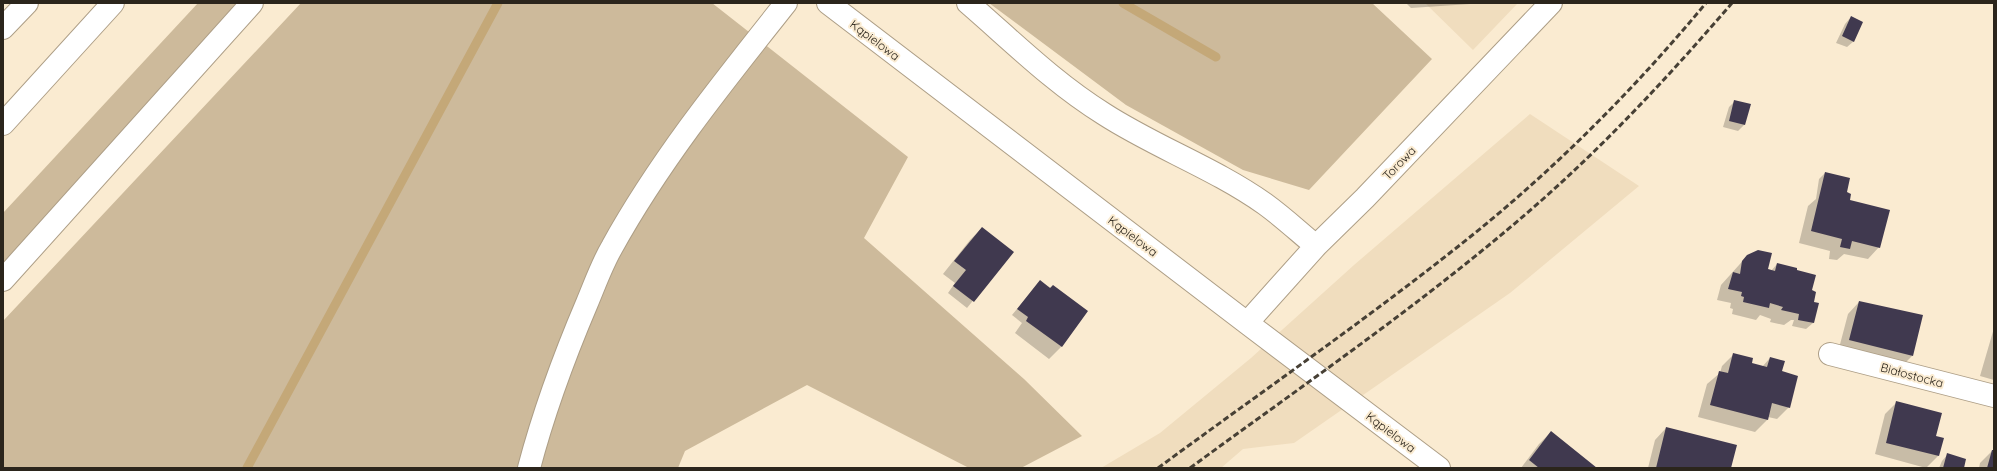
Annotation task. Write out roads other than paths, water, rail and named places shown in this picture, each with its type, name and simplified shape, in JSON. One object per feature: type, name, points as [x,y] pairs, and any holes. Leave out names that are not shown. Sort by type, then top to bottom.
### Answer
[{"type":"main road","points":[[3,28],[27,3]]},
{"type":"main road","points":[[3,124],[113,3]]},
{"type":"main road","points":[[3,280],[252,3]]},
{"type":"main road","points":[[529,468],[542,420],[560,368],[611,248],[642,195],[685,134],[786,3]]},
{"type":"main road","name":"Kąpielowa","points":[[828,3],[1246,323],[1439,468]]},
{"type":"main road","points":[[968,3],[1047,72],[1076,95],[1104,114],[1195,163],[1264,204],[1316,246]]},
{"type":"main road","name":"Torowa","points":[[1246,323],[1316,246],[1365,198],[1551,3]]},
{"type":"main road","name":"Białostocka","points":[[1830,354],[1994,396]]},
{"type":"waterway","points":[[247,468],[498,3]]},
{"type":"waterway","points":[[1123,3],[1216,57]]},
{"type":"railway","points":[[1158,468],[1397,293],[1475,233],[1506,207],[1567,152],[1625,94],[1706,3]]},
{"type":"railway","points":[[1190,468],[1408,308],[1493,242],[1534,207],[1612,134],[1732,3]]}]
